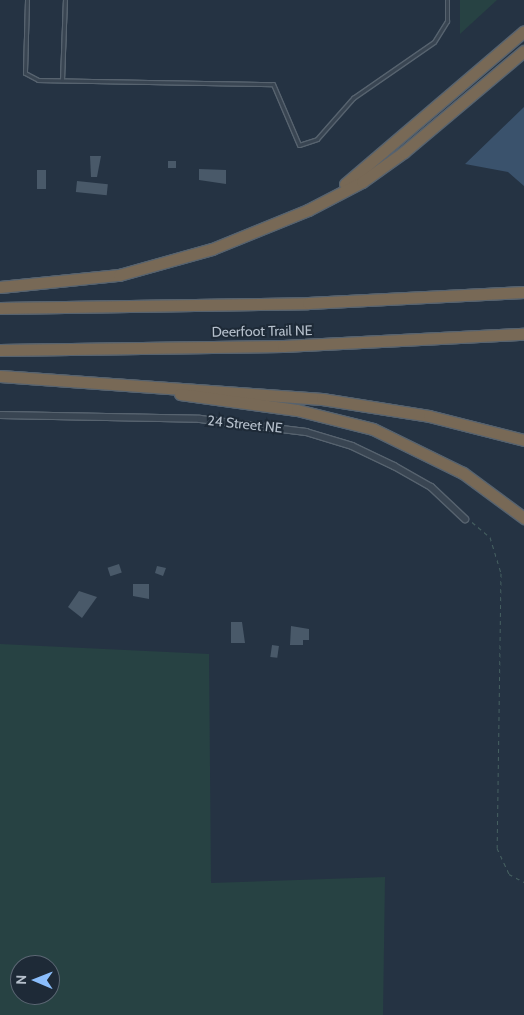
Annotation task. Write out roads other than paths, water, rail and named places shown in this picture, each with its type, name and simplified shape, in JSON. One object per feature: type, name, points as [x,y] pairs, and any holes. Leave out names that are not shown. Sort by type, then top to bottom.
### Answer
[{"type":"highway","points":[[308,210],[366,169],[524,31]]},
{"type":"highway","points":[[0,287],[119,274],[212,249],[308,210],[362,182],[404,152],[524,51]]},
{"type":"highway","name":"Deerfoot Trail NE","points":[[0,308],[318,302],[524,292]]},
{"type":"highway","name":"Deerfoot Trail NE","points":[[0,350],[283,346],[524,334]]},
{"type":"highway","points":[[0,376],[322,399],[429,416],[524,440]]},
{"type":"highway","points":[[94,383],[297,410],[373,429],[463,473],[524,518]]},
{"type":"street","name":"24 Street NE","points":[[0,415],[210,420],[306,432],[352,446],[394,466],[431,487],[465,519]]},
{"type":"lane","points":[[27,0],[25,73],[38,80],[273,84],[299,145],[317,140],[353,98],[434,42],[447,21],[447,0]]},
{"type":"lane","points":[[62,80],[65,0]]},
{"type":"water","points":[[524,107],[524,186],[508,172],[465,164]]}]
